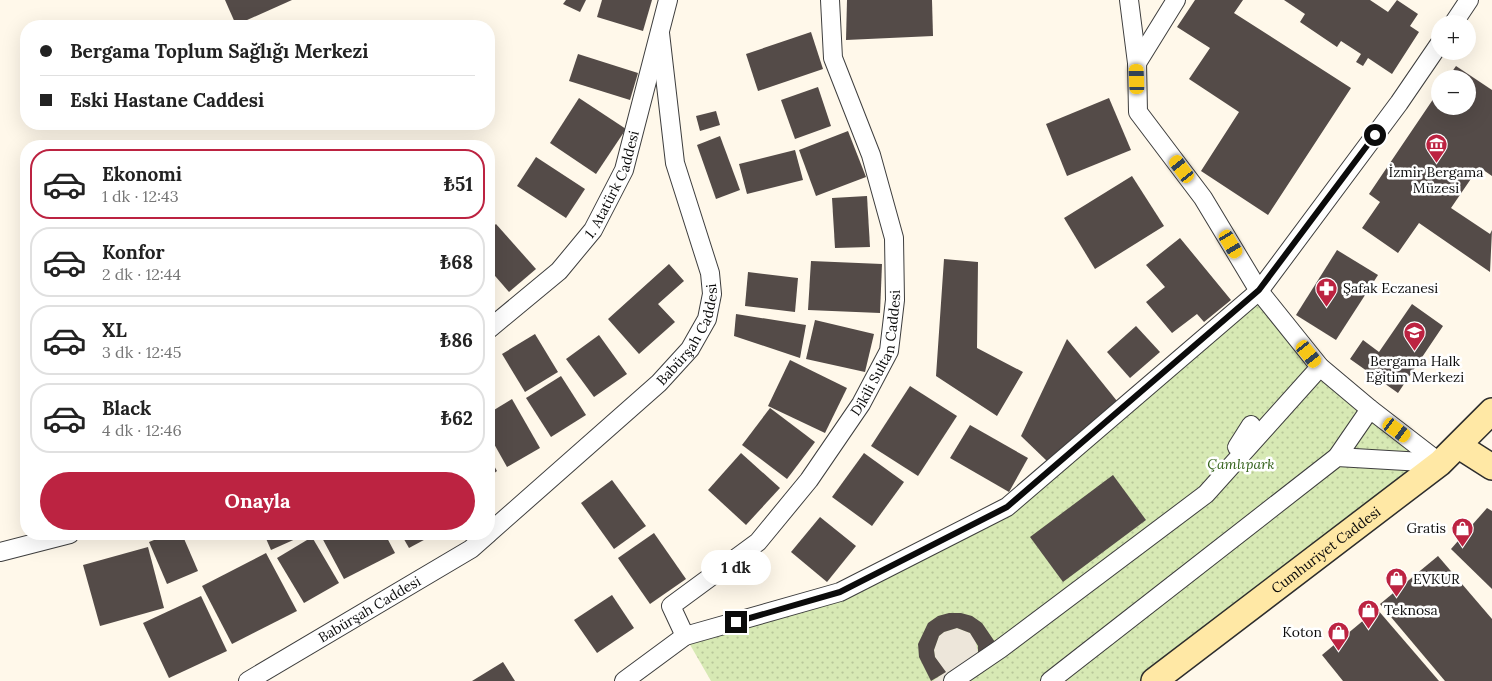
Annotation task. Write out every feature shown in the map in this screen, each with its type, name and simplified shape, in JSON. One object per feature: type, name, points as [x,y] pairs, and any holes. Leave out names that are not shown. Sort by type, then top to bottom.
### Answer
[{"type":"main road","name":"Cumhuriyet Caddesi","points":[[1161,679],[1440,462],[1459,446],[1492,411]]},
{"type":"main road","points":[[1459,446],[1492,467]]},
{"type":"street","name":"1. Atatürk Caddesi","points":[[495,324],[559,271],[593,230],[624,170],[668,0]]},
{"type":"street","name":"Dikili Sultan Caddesi","points":[[685,636],[671,606],[758,542],[809,480],[861,404],[889,351],[895,300],[894,238],[871,155],[833,58],[830,0]]},
{"type":"street","points":[[1129,0],[1137,63],[1138,112],[1203,198],[1259,290],[1320,367],[1370,409],[1440,462]]},
{"type":"street","points":[[1137,63],[1176,0]]},
{"type":"street","points":[[1459,15],[1469,0]]},
{"type":"street","name":"Babürşah Caddesi","points":[[495,527],[659,383],[690,349],[706,319],[712,294],[710,273],[675,163],[660,33]]},
{"type":"street","points":[[624,681],[685,636],[840,592],[1007,507],[1259,290],[1393,111],[1431,55]]},
{"type":"street","points":[[953,681],[1000,650],[1206,494],[1320,367]]},
{"type":"street","points":[[1050,681],[1337,457],[1370,409]]},
{"type":"street","points":[[1206,494],[1251,424]]},
{"type":"street","points":[[1337,457],[1440,462]]},
{"type":"street","points":[[0,552],[47,540]]},
{"type":"street","name":"Babürşah Caddesi","points":[[248,681],[471,549],[481,540]]},
{"type":"green space","name":"Çamlıpark","points":[[1259,291],[1320,367],[1440,463],[1154,681],[711,681],[685,636],[840,592],[1007,507]]},
{"type":"shaded area","points":[[957,628],[970,633],[975,639],[978,653],[995,642],[953,681],[933,681],[945,672],[935,657],[934,650],[939,636],[944,632]]},
{"type":"building","points":[[225,0],[292,0],[247,20],[234,20]]},
{"type":"building","points":[[566,0],[586,0],[580,12],[563,4]]},
{"type":"building","points":[[602,0],[652,0],[643,31],[597,17]]},
{"type":"building","points":[[847,0],[932,0],[933,36],[846,40]]},
{"type":"building","points":[[1195,0],[1243,0],[1234,13],[1351,88],[1268,215],[1201,171],[1239,112],[1189,79],[1210,48],[1177,27]]},
{"type":"building","points":[[1284,0],[1370,0],[1388,12],[1397,0],[1418,14],[1410,26],[1419,32],[1392,74],[1368,58],[1363,66],[1356,62],[1361,54],[1341,41],[1337,47],[1300,22],[1305,14]]},
{"type":"building","points":[[811,32],[823,69],[758,91],[746,54]]},
{"type":"building","points":[[578,54],[638,73],[630,100],[569,81]]},
{"type":"building","name":"İzmir Bergama Müzesi","points":[[1456,66],[1462,70],[1453,70]]},
{"type":"building","name":"İzmir Bergama Müzesi","points":[[1476,79],[1492,90],[1492,176],[1479,167],[1451,208],[1490,234],[1492,230],[1490,272],[1419,223],[1398,253],[1362,228],[1380,202],[1369,194],[1431,102],[1431,115],[1476,115]]},
{"type":"building","points":[[818,87],[831,126],[795,139],[781,100]]},
{"type":"building","points":[[579,98],[626,129],[596,174],[550,143]]},
{"type":"building","points":[[1109,98],[1131,150],[1067,176],[1046,124]]},
{"type":"building","points":[[716,111],[720,125],[700,131],[696,116]]},
{"type":"building","points":[[848,131],[866,177],[816,196],[799,150]]},
{"type":"building","points":[[720,136],[740,190],[716,199],[697,145]]},
{"type":"building","points":[[795,150],[803,180],[747,194],[739,164]]},
{"type":"building","points":[[536,157],[585,189],[566,218],[517,186]]},
{"type":"building","points":[[1132,176],[1164,226],[1095,269],[1064,218]]},
{"type":"building","points":[[867,196],[870,247],[835,248],[832,198]]},
{"type":"building","points":[[495,225],[536,269],[509,292],[495,276]]},
{"type":"building","points":[[1180,238],[1231,300],[1204,322],[1197,314],[1172,333],[1146,302],[1165,287],[1146,265]]},
{"type":"building","points":[[1337,250],[1378,275],[1336,340],[1296,315]]},
{"type":"building","points":[[944,259],[978,262],[977,348],[1023,372],[997,416],[936,376]]},
{"type":"building","points":[[811,261],[882,264],[880,313],[808,310]]},
{"type":"building","points":[[669,264],[684,281],[658,304],[675,322],[639,354],[608,319]]},
{"type":"building","points":[[748,272],[798,278],[795,312],[745,306]]},
{"type":"building","name":"Bergama Halk Eğitim Merkezi","points":[[1412,304],[1443,326],[1398,393],[1350,359],[1363,340],[1379,352]]},
{"type":"building","points":[[736,314],[806,325],[800,358],[734,336]]},
{"type":"building","points":[[815,320],[874,334],[865,372],[806,359]]},
{"type":"building","points":[[1136,326],[1160,352],[1130,378],[1107,352]]},
{"type":"building","points":[[535,334],[558,372],[525,392],[502,354]]},
{"type":"building","points":[[599,335],[627,374],[594,397],[566,359]]},
{"type":"building","points":[[1067,339],[1117,401],[1048,462],[1021,436]]},
{"type":"building","points":[[790,360],[847,388],[825,433],[768,406]]},
{"type":"building","points":[[561,376],[586,415],[551,437],[526,398]]},
{"type":"building","points":[[910,386],[957,416],[918,476],[871,446]]},
{"type":"building","points":[[512,399],[540,448],[507,467],[495,446],[495,409]]},
{"type":"building","points":[[770,408],[815,442],[787,479],[742,445]]},
{"type":"building","points":[[970,425],[1028,458],[1009,492],[950,458]]},
{"type":"building","points":[[741,453],[780,488],[746,525],[708,490]]},
{"type":"building","points":[[864,453],[904,482],[872,526],[832,497]]},
{"type":"building","points":[[1113,475],[1146,520],[1063,582],[1030,537]]},
{"type":"building","points":[[612,480],[646,526],[614,549],[581,503]]},
{"type":"building","points":[[1487,508],[1492,511],[1492,589],[1451,549]]},
{"type":"building","points":[[820,517],[856,546],[827,582],[791,552]]},
{"type":"building","points":[[654,533],[686,579],[650,604],[618,558]]},
{"type":"building","points":[[154,540],[185,540],[198,571],[167,584],[149,542]]},
{"type":"building","points":[[267,540],[293,540],[271,550]]},
{"type":"building","points":[[307,540],[314,540],[339,583],[304,603],[277,558]]},
{"type":"building","points":[[323,540],[388,540],[395,553],[344,579]]},
{"type":"building","points":[[404,540],[424,540],[409,548]]},
{"type":"building","points":[[148,547],[164,608],[100,626],[83,565]]},
{"type":"building","points":[[266,553],[297,611],[232,644],[202,586]]},
{"type":"building","points":[[1438,556],[1492,619],[1492,681],[1445,681],[1380,604]]},
{"type":"building","points":[[612,595],[634,628],[597,653],[574,620]]},
{"type":"building","points":[[201,596],[227,651],[169,678],[143,623]]},
{"type":"building","points":[[1377,609],[1439,681],[1343,681],[1322,655]]},
{"type":"building","points":[[949,613],[961,613],[972,616],[982,623],[995,642],[978,654],[978,646],[970,633],[957,628],[944,632],[939,636],[934,650],[935,657],[946,672],[931,681],[919,657],[918,644],[928,623],[938,616]]},
{"type":"building","points":[[503,662],[515,681],[472,681]]},
{"type":"place","name":"İzmir Bergama Müzesi","points":[[1436,163]]},
{"type":"place","name":"Şafak Eczanesi","points":[[1327,307]]},
{"type":"place","name":"Bergama Halk Eğitim Merkezi","points":[[1415,352]]},
{"type":"place","name":"Gratis","points":[[1462,547]]},
{"type":"place","name":"EVKUR","points":[[1397,598]]},
{"type":"place","name":"Teknosa","points":[[1368,629]]},
{"type":"place","name":"Koton","points":[[1338,651]]},
{"type":"route","points":[[736,622],[840,592],[1007,507],[1259,290],[1375,135]]}]
